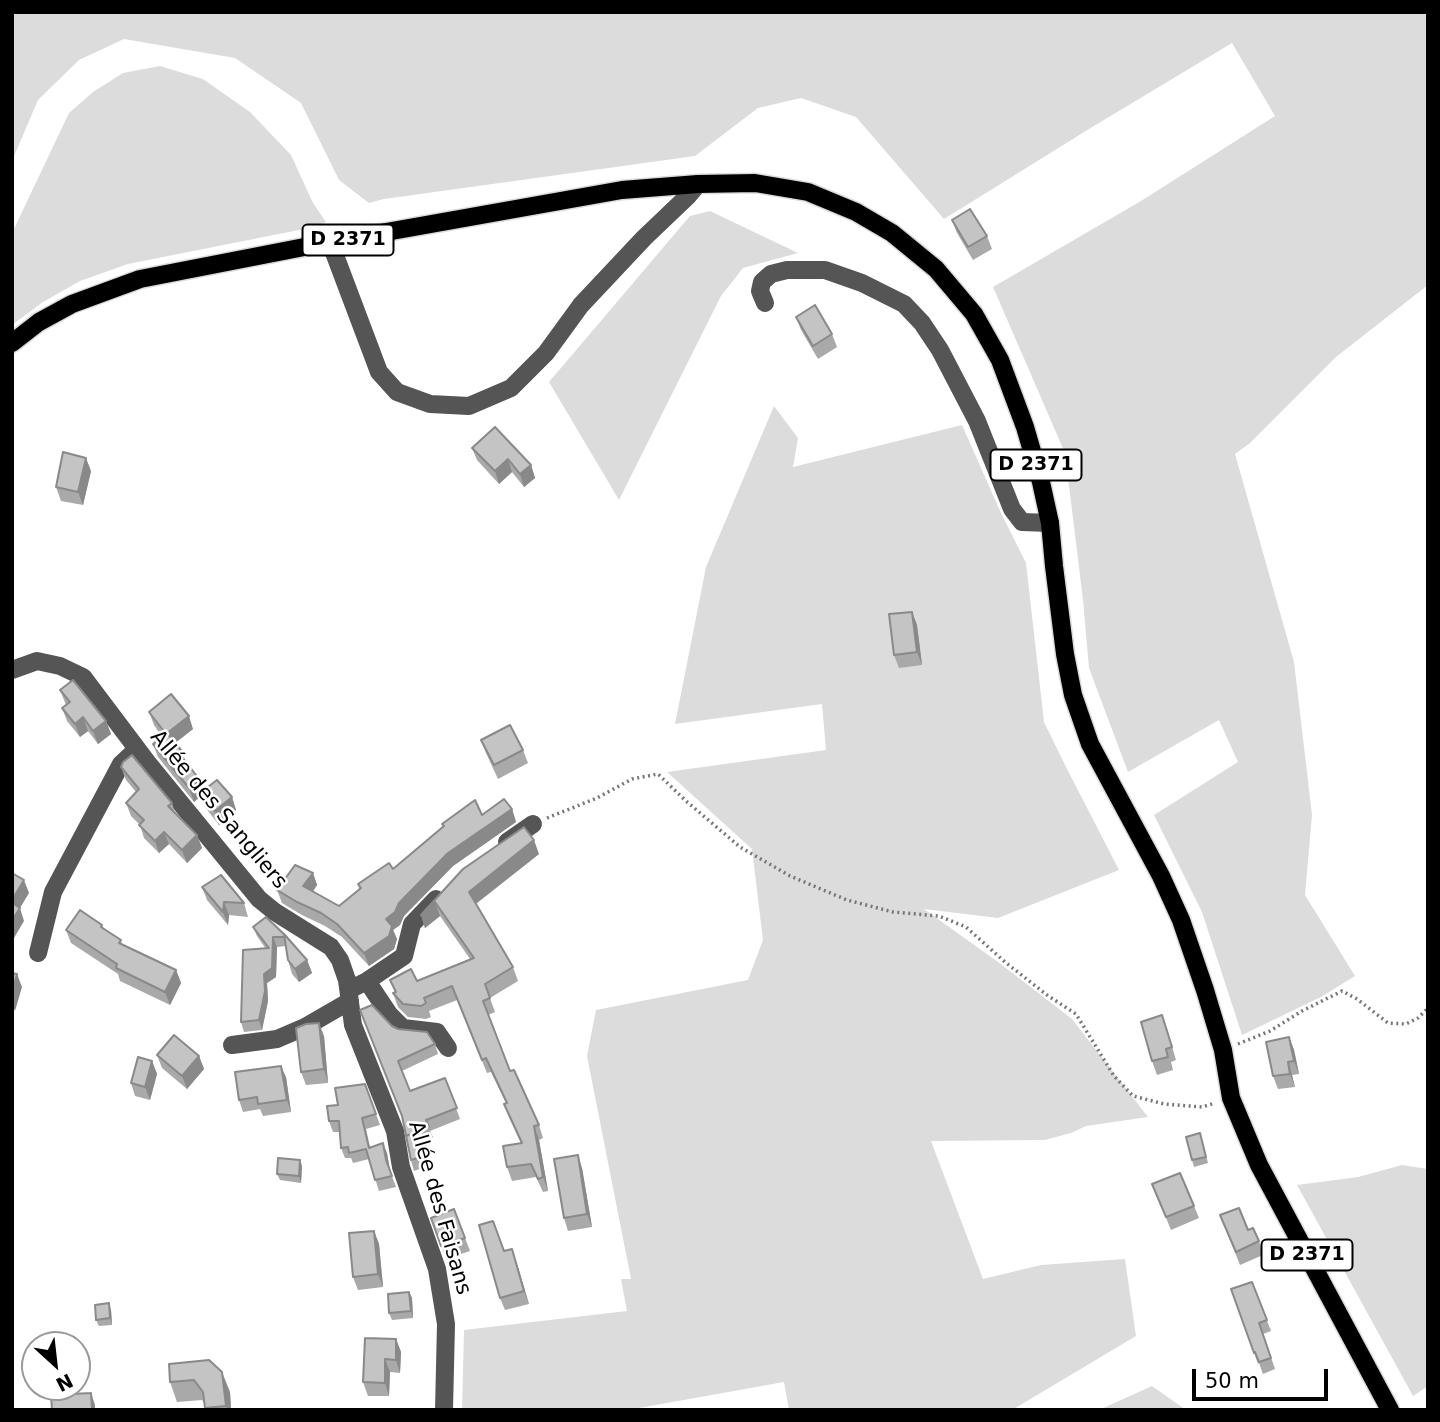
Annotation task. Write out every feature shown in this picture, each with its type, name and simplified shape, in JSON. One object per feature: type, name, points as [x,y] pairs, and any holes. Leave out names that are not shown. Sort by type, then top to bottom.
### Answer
[{"type":"main road","name":"D 2371","points":[[12,343],[39,322],[72,304],[140,279],[622,190],[755,183],[808,192],[856,212],[892,233],[936,269],[974,314],[999,360],[1025,427],[1041,482],[1050,523],[1065,654],[1073,695],[1090,744],[1161,876],[1181,920],[1223,1050],[1231,1098],[1259,1165],[1390,1410]]},
{"type":"street","points":[[330,242],[379,372],[397,392],[430,404],[469,406],[511,388],[545,353],[581,305],[698,184]]},
{"type":"street","points":[[765,303],[760,290],[762,282],[771,274],[787,270],[825,270],[862,283],[904,304],[922,323],[940,350],[977,421],[1013,509],[1022,522],[1050,523]]},
{"type":"street","name":"Allée des Sangliers","points":[[12,670],[37,662],[60,666],[82,677],[258,899],[331,947],[340,960],[350,995],[353,1025]]},
{"type":"street","points":[[38,953],[54,892],[121,764],[137,749]]},
{"type":"street","points":[[492,853],[533,824]]},
{"type":"street","points":[[232,1045],[277,1039],[305,1027],[404,956],[412,924],[445,891]]},
{"type":"street","points":[[367,981],[389,1014],[403,1028],[437,1032],[448,1048]]},
{"type":"street","name":"Allée des Faisans","points":[[353,1025],[394,1130],[401,1167],[437,1269],[446,1324],[444,1410]]},
{"type":"path","points":[[533,824],[597,798],[632,779],[658,774],[740,846],[790,876],[847,900],[893,912],[939,916],[966,928],[1047,995],[1076,1014],[1114,1076],[1133,1096],[1164,1104],[1202,1107],[1231,1098]]},
{"type":"path","points":[[1223,1050],[1270,1031],[1342,991],[1388,1023],[1406,1024],[1428,1009]]},
{"type":"shaded area","points":[[12,12],[1428,12],[1428,285],[1336,357],[1250,443],[1235,454],[1294,662],[1312,815],[1305,895],[1355,976],[1321,997],[1242,1035],[1202,912],[1154,815],[1238,762],[1219,720],[1128,772],[1089,668],[1065,453],[993,287],[1141,201],[1275,116],[1232,43],[944,219],[856,117],[801,98],[758,108],[695,156],[369,203],[339,180],[301,103],[235,58],[124,39],[79,60],[38,100],[12,161]]},
{"type":"shaded area","points":[[160,66],[203,79],[250,112],[291,155],[313,203],[326,222],[314,227],[128,264],[80,281],[43,302],[12,325],[12,233],[69,113],[93,92],[123,73]]},
{"type":"shaded area","points":[[710,211],[798,253],[743,268],[721,296],[619,500],[549,382],[690,216]]},
{"type":"shaded area","points":[[774,406],[798,438],[793,467],[962,425],[1026,563],[1044,722],[1119,870],[998,918],[924,909],[1072,1019],[1148,1117],[1086,1126],[1045,1140],[931,1141],[983,1279],[1041,1265],[1125,1259],[1136,1336],[1012,1410],[789,1410],[784,1382],[639,1410],[462,1410],[464,1330],[627,1311],[621,1279],[631,1279],[587,1056],[596,1010],[748,980],[763,940],[752,849],[667,772],[826,750],[822,704],[675,724],[706,567]]},
{"type":"shaded area","points":[[1402,1165],[1428,1169],[1428,1386],[1413,1396],[1297,1185],[1358,1177]]},
{"type":"shaded area","points":[[1152,1386],[1186,1410],[1099,1410]]},
{"type":"building","points":[[970,209],[987,236],[968,247],[952,220]]},
{"type":"building","points":[[815,305],[832,334],[813,346],[796,317]]},
{"type":"building","points":[[495,427],[531,465],[520,474],[508,459],[495,471],[472,448]]},
{"type":"building","points":[[63,452],[86,458],[78,492],[56,487]]},
{"type":"building","points":[[912,612],[917,652],[894,655],[889,614]]},
{"type":"building","points":[[73,680],[106,721],[93,731],[83,717],[75,724],[62,708],[70,702],[60,690]]},
{"type":"building","points":[[171,694],[189,716],[166,734],[149,712]]},
{"type":"building","points":[[510,725],[523,750],[494,765],[481,740]]},
{"type":"building","points":[[167,733],[200,780],[189,788],[153,744]]},
{"type":"building","points":[[132,755],[172,803],[168,806],[197,835],[182,850],[164,832],[155,841],[139,825],[144,820],[126,803],[139,789],[121,767]]},
{"type":"building","points":[[217,780],[232,797],[215,811],[200,793]]},
{"type":"building","points":[[504,799],[512,809],[448,853],[386,919],[392,926],[389,936],[364,953],[337,924],[277,890],[295,865],[313,873],[303,886],[339,906],[361,888],[358,884],[389,863],[393,869],[444,826],[442,824],[475,800],[482,815]]},
{"type":"building","points":[[524,827],[534,840],[469,892],[513,967],[485,984],[490,998],[483,1001],[510,1071],[514,1070],[539,1125],[534,1126],[543,1177],[538,1179],[531,1164],[507,1167],[503,1146],[522,1143],[486,1058],[482,1060],[452,986],[424,998],[426,1003],[421,1006],[403,1004],[393,993],[396,992],[390,980],[411,969],[417,981],[474,958],[435,902],[421,915],[463,869]]},
{"type":"building","points":[[12,873],[24,880],[12,900]]},
{"type":"building","points":[[221,875],[244,903],[224,902],[223,912],[202,887]]},
{"type":"building","points":[[12,903],[20,908],[12,920]]},
{"type":"building","points":[[80,910],[121,940],[119,943],[176,970],[165,992],[116,968],[117,964],[66,930]]},
{"type":"building","points":[[266,917],[285,937],[273,937],[272,968],[264,974],[265,991],[259,1020],[241,1022],[243,950],[269,948],[253,927]]},
{"type":"building","points":[[284,934],[307,960],[295,969],[288,960]]},
{"type":"building","points":[[12,973],[17,974],[12,992]]},
{"type":"building","points":[[372,1005],[392,1026],[427,1032],[435,1044],[398,1061],[410,1091],[445,1078],[457,1108],[426,1120],[429,1127],[416,1132],[425,1156],[411,1160],[402,1116],[360,1010]]},
{"type":"building","points":[[1162,1015],[1172,1047],[1166,1049],[1168,1057],[1152,1061],[1141,1022]]},
{"type":"building","points":[[319,1023],[324,1069],[301,1072],[296,1028]]},
{"type":"building","points":[[174,1035],[199,1056],[182,1076],[157,1055]]},
{"type":"building","points":[[1289,1037],[1294,1061],[1288,1062],[1290,1074],[1273,1076],[1266,1042]]},
{"type":"building","points":[[138,1057],[152,1061],[145,1087],[131,1083]]},
{"type":"building","points":[[281,1066],[287,1100],[258,1104],[257,1097],[239,1100],[235,1072]]},
{"type":"building","points":[[365,1084],[376,1114],[362,1118],[369,1148],[383,1143],[392,1176],[375,1180],[366,1149],[349,1153],[348,1147],[341,1148],[339,1121],[329,1121],[327,1106],[338,1105],[335,1088]]},
{"type":"building","points":[[1200,1133],[1206,1157],[1192,1160],[1186,1137]]},
{"type":"building","points":[[578,1155],[587,1214],[564,1218],[554,1159]]},
{"type":"building","points":[[278,1158],[300,1160],[299,1176],[277,1174]]},
{"type":"building","points":[[1180,1173],[1194,1206],[1166,1217],[1152,1184]]},
{"type":"building","points":[[1239,1208],[1248,1230],[1253,1228],[1259,1241],[1236,1252],[1220,1215]]},
{"type":"building","points":[[454,1209],[465,1238],[441,1246],[431,1218]]},
{"type":"building","points":[[493,1221],[504,1251],[512,1249],[524,1291],[500,1298],[479,1225]]},
{"type":"building","points":[[374,1231],[378,1274],[353,1277],[349,1233]]},
{"type":"building","points":[[1252,1282],[1267,1320],[1259,1323],[1271,1358],[1259,1362],[1231,1289]]},
{"type":"building","points":[[409,1292],[411,1311],[389,1313],[388,1294]]},
{"type":"building","points":[[109,1303],[110,1318],[96,1320],[95,1305]]},
{"type":"building","points":[[365,1338],[396,1339],[396,1360],[385,1359],[385,1383],[363,1382]]},
{"type":"building","points":[[209,1360],[222,1372],[226,1406],[205,1408],[203,1392],[194,1380],[170,1382],[169,1364]]},
{"type":"building","points":[[91,1393],[92,1410],[52,1410],[51,1401],[91,1401]]}]
